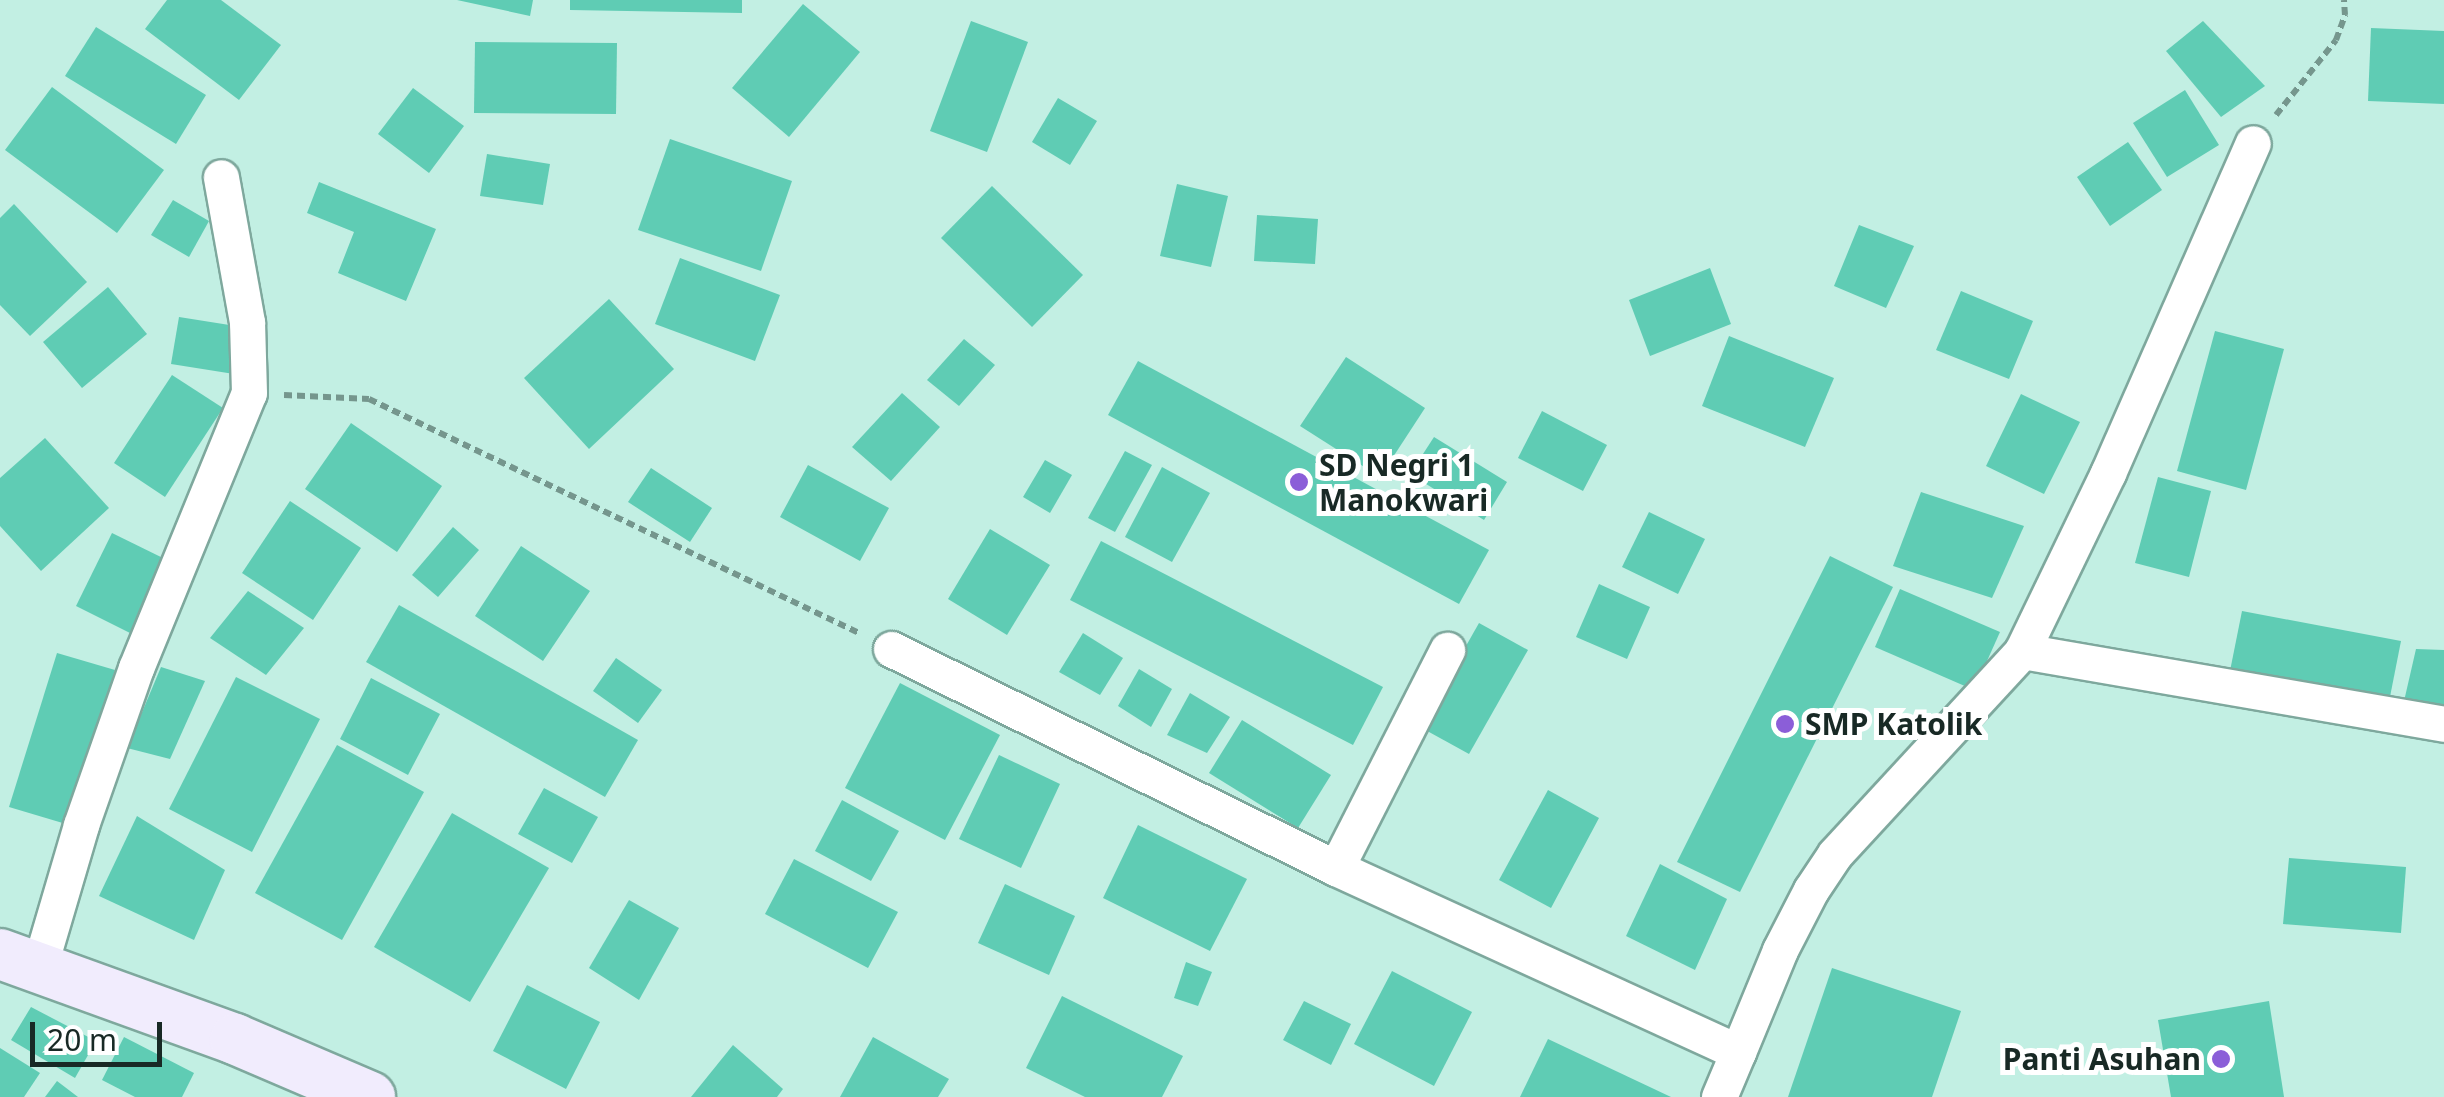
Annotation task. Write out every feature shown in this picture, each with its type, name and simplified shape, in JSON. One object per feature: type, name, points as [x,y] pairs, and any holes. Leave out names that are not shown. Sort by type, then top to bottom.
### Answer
[{"type":"street","points":[[1719,1097],[1780,950],[1810,890],[1835,854],[2022,651],[2108,473],[2253,143]]},
{"type":"street","points":[[221,177],[247,322],[249,393],[136,668],[81,825],[19,961],[235,1039],[370,1097]]},
{"type":"street","points":[[892,648],[1336,868],[1738,1052]]},
{"type":"street","points":[[1336,868],[1447,650]]},
{"type":"street","points":[[2022,651],[2444,724]]},
{"type":"path","points":[[2253,143],[2336,40],[2345,15],[2344,0]]},
{"type":"path","points":[[249,393],[369,399],[892,648]]},
{"type":"building","points":[[167,0],[221,0],[281,45],[239,100],[145,29]]},
{"type":"building","points":[[457,0],[533,0],[530,16]]},
{"type":"building","points":[[570,0],[742,0],[742,13],[570,10]]},
{"type":"building","points":[[803,4],[860,52],[789,137],[732,88]]},
{"type":"building","points":[[971,21],[1028,42],[987,152],[930,131]]},
{"type":"building","points":[[2203,21],[2265,86],[2221,117],[2166,51]]},
{"type":"building","points":[[96,27],[206,95],[176,144],[65,76]]},
{"type":"building","points":[[2371,28],[2444,31],[2444,104],[2368,101]]},
{"type":"building","points":[[475,42],[617,43],[616,114],[474,113]]},
{"type":"building","points":[[52,87],[164,170],[117,233],[5,150]]},
{"type":"building","points":[[413,88],[464,126],[429,173],[378,134]]},
{"type":"building","points":[[2185,90],[2219,145],[2167,177],[2133,123]]},
{"type":"building","points":[[1058,98],[1097,121],[1070,165],[1032,142]]},
{"type":"building","points":[[670,139],[792,181],[761,271],[638,230]]},
{"type":"building","points":[[2128,142],[2162,190],[2110,226],[2077,177]]},
{"type":"building","points":[[487,154],[550,164],[543,205],[480,196]]},
{"type":"building","points":[[319,182],[436,229],[406,301],[338,273],[354,232],[307,213]]},
{"type":"building","points":[[1177,184],[1228,196],[1211,267],[1160,256]]},
{"type":"building","points":[[992,186],[1083,275],[1032,327],[941,238]]},
{"type":"building","points":[[173,200],[209,221],[189,257],[151,235]]},
{"type":"building","points":[[14,204],[87,282],[30,336],[0,305],[0,218]]},
{"type":"building","points":[[1257,215],[1318,219],[1315,264],[1254,261]]},
{"type":"building","points":[[1859,225],[1914,246],[1886,308],[1834,286]]},
{"type":"building","points":[[680,258],[780,295],[755,361],[655,324]]},
{"type":"building","points":[[1710,268],[1731,324],[1650,356],[1629,300]]},
{"type":"building","points":[[108,287],[147,334],[82,388],[43,342]]},
{"type":"building","points":[[1961,291],[2033,321],[2009,379],[1936,350]]},
{"type":"building","points":[[609,299],[674,369],[589,449],[524,378]]},
{"type":"building","points":[[179,317],[242,327],[234,374],[171,364]]},
{"type":"building","points":[[2215,331],[2284,349],[2246,490],[2177,471]]},
{"type":"building","points":[[1729,336],[1834,378],[1805,447],[1702,406]]},
{"type":"building","points":[[964,339],[995,365],[959,406],[927,380]]},
{"type":"building","points":[[1346,357],[1425,408],[1380,477],[1300,426]]},
{"type":"building","name":"SD Negri 1 Manokwari","points":[[1138,361],[1489,550],[1459,604],[1108,415]]},
{"type":"building","points":[[172,375],[223,408],[165,497],[114,463]]},
{"type":"building","points":[[902,393],[940,427],[891,481],[852,447]]},
{"type":"building","points":[[2021,394],[2080,422],[2044,494],[1986,466]]},
{"type":"building","points":[[1542,411],[1607,445],[1583,491],[1518,458]]},
{"type":"building","points":[[351,423],[442,486],[397,552],[305,489]]},
{"type":"building","points":[[1434,437],[1507,482],[1484,520],[1410,474]]},
{"type":"building","points":[[45,438],[109,508],[41,571],[0,526],[0,478]]},
{"type":"building","points":[[1125,451],[1152,465],[1115,532],[1088,518]]},
{"type":"building","points":[[1045,460],[1072,475],[1050,513],[1023,497]]},
{"type":"building","points":[[808,465],[889,508],[860,561],[780,517]]},
{"type":"building","points":[[1162,467],[1210,493],[1172,562],[1125,537]]},
{"type":"building","points":[[651,468],[712,508],[690,542],[628,502]]},
{"type":"building","points":[[2158,477],[2211,491],[2189,577],[2135,563]]},
{"type":"building","points":[[1921,492],[2024,526],[1992,598],[1893,566]]},
{"type":"building","points":[[290,501],[361,548],[313,620],[242,573]]},
{"type":"building","points":[[1649,512],[1705,539],[1678,594],[1622,567]]},
{"type":"building","points":[[453,527],[479,550],[438,597],[412,575]]},
{"type":"building","points":[[990,529],[1050,565],[1007,635],[948,599]]},
{"type":"building","points":[[112,533],[167,560],[130,633],[76,606]]},
{"type":"building","points":[[1101,541],[1383,687],[1353,745],[1070,600]]},
{"type":"building","points":[[521,546],[590,591],[543,661],[475,616]]},
{"type":"building","name":"SMP Katolik","points":[[1830,556],[1893,587],[1740,892],[1677,862]]},
{"type":"building","points":[[1599,584],[1650,607],[1627,659],[1576,637]]},
{"type":"building","name":"SMP Katolik","points":[[1900,589],[2000,632],[1974,690],[1875,647]]},
{"type":"building","points":[[248,591],[304,628],[266,675],[210,638]]},
{"type":"building","points":[[399,605],[638,740],[605,797],[366,662]]},
{"type":"building","points":[[2242,611],[2401,641],[2387,712],[2228,681]]},
{"type":"building","points":[[1479,623],[1528,650],[1469,754],[1420,727]]},
{"type":"building","points":[[1083,633],[1123,658],[1100,695],[1059,672]]},
{"type":"building","points":[[2416,649],[2444,650],[2444,716],[2402,710]]},
{"type":"building","points":[[57,653],[115,670],[66,824],[9,807]]},
{"type":"building","points":[[616,658],[662,690],[638,723],[593,691]]},
{"type":"building","points":[[161,667],[205,681],[170,759],[127,748]]},
{"type":"building","points":[[1139,669],[1172,689],[1151,727],[1118,706]]},
{"type":"building","points":[[236,677],[320,719],[252,852],[169,809]]},
{"type":"building","points":[[371,678],[440,714],[408,775],[340,739]]},
{"type":"building","points":[[900,683],[1000,735],[945,840],[845,788]]},
{"type":"building","points":[[1190,693],[1230,717],[1207,753],[1167,735]]},
{"type":"building","points":[[1242,720],[1331,775],[1298,828],[1209,773]]},
{"type":"building","points":[[337,745],[424,792],[342,940],[255,893]]},
{"type":"building","points":[[999,755],[1060,784],[1021,868],[959,839]]},
{"type":"building","points":[[544,788],[598,817],[572,863],[518,834]]},
{"type":"building","points":[[1548,790],[1599,818],[1551,908],[1499,880]]},
{"type":"building","points":[[842,800],[899,831],[871,881],[815,851]]},
{"type":"building","points":[[452,813],[549,868],[470,1002],[374,947]]},
{"type":"building","points":[[137,816],[225,870],[194,940],[99,896]]},
{"type":"building","points":[[1138,825],[1247,879],[1210,951],[1103,898]]},
{"type":"building","points":[[2289,858],[2406,867],[2401,933],[2283,924]]},
{"type":"building","points":[[794,859],[898,912],[868,968],[765,914]]},
{"type":"building","points":[[1660,864],[1727,899],[1695,970],[1626,936]]},
{"type":"building","points":[[1005,884],[1075,916],[1049,975],[978,943]]},
{"type":"building","points":[[629,900],[679,928],[639,1000],[589,968]]},
{"type":"building","points":[[1186,962],[1212,972],[1198,1006],[1174,998]]},
{"type":"building","points":[[1832,968],[1961,1011],[1932,1097],[1788,1097]]},
{"type":"building","points":[[1392,971],[1472,1012],[1434,1086],[1354,1044]]},
{"type":"building","points":[[527,985],[600,1022],[566,1089],[493,1051]]},
{"type":"building","points":[[1062,996],[1183,1056],[1162,1097],[1085,1097],[1026,1068]]},
{"type":"building","points":[[1304,1001],[1351,1024],[1331,1065],[1283,1040]]},
{"type":"building","name":"Panti Asuhan","points":[[2269,1001],[2284,1097],[2171,1097],[2158,1020]]},
{"type":"building","points":[[31,1007],[96,1041],[75,1078],[11,1040]]},
{"type":"building","points":[[124,1037],[194,1073],[182,1097],[135,1097],[102,1080]]},
{"type":"building","points":[[873,1037],[949,1079],[938,1097],[840,1097]]},
{"type":"building","points":[[1548,1039],[1671,1097],[1520,1097]]},
{"type":"building","points":[[733,1045],[783,1089],[777,1097],[691,1097]]},
{"type":"building","points":[[0,1048],[40,1073],[24,1097],[0,1097]]},
{"type":"building","points":[[57,1081],[78,1097],[45,1097]]},
{"type":"place","name":"SD Negri 1 Manokwari","points":[[1299,482]]},
{"type":"place","name":"SMP Katolik","points":[[1785,724]]},
{"type":"place","name":"Panti Asuhan","points":[[2221,1059]]}]
